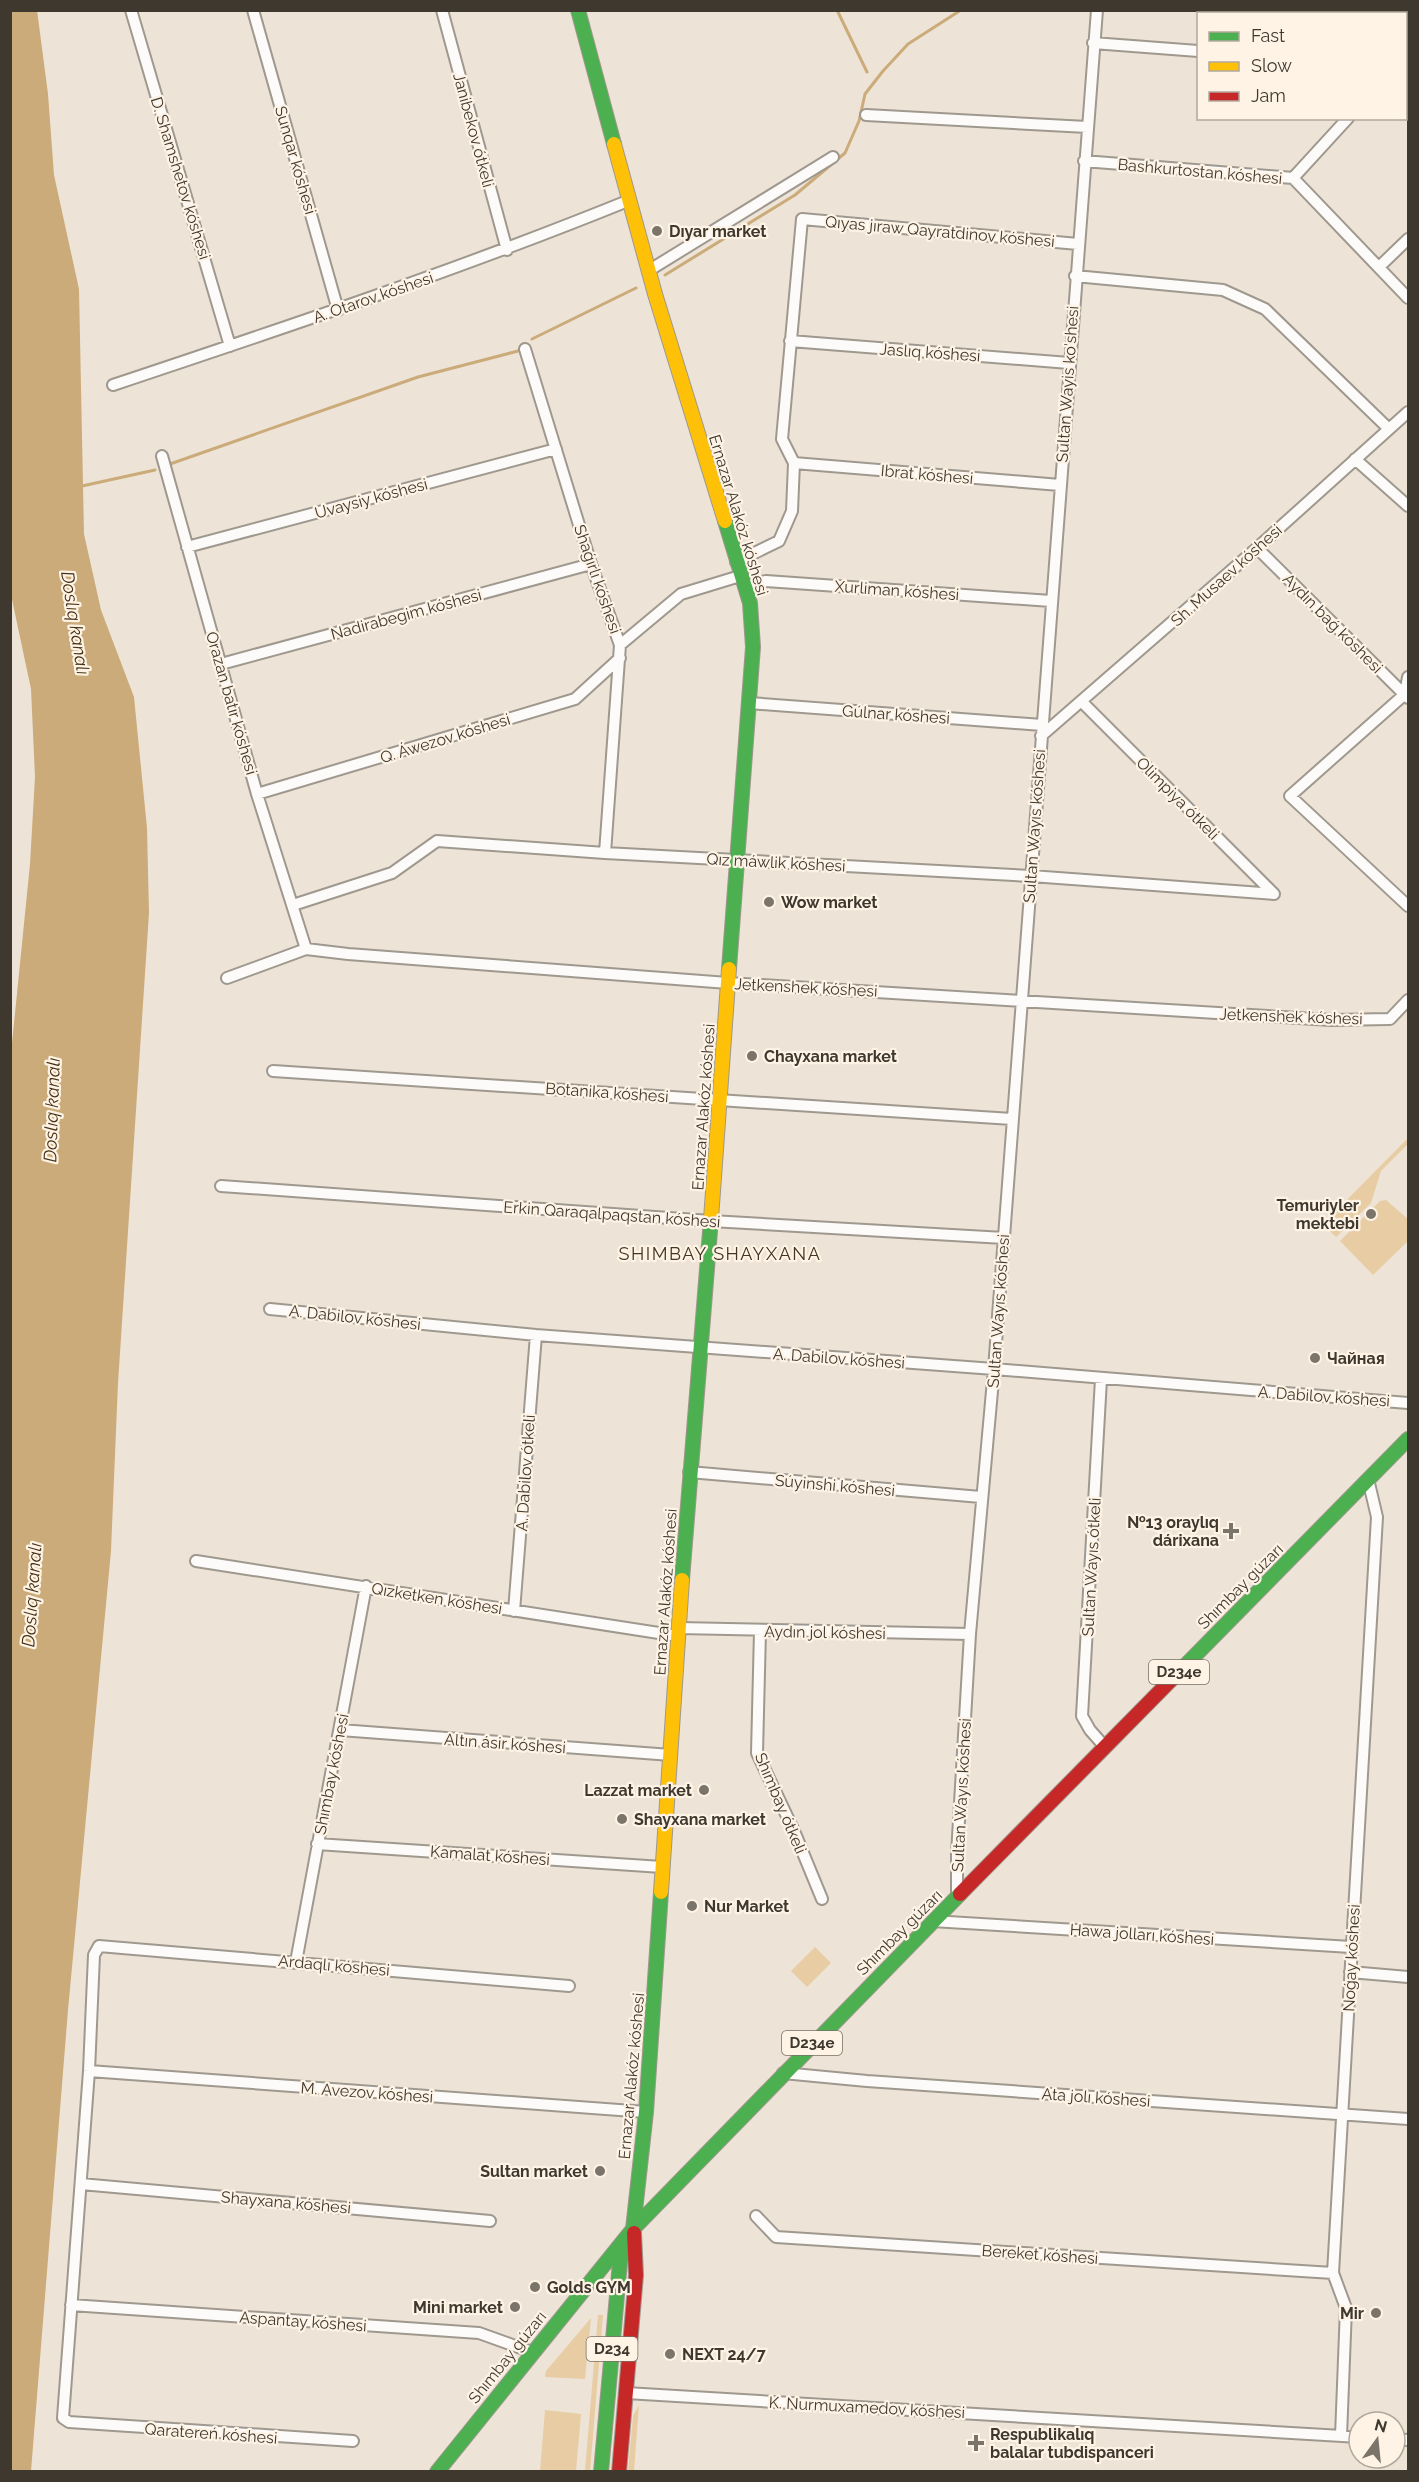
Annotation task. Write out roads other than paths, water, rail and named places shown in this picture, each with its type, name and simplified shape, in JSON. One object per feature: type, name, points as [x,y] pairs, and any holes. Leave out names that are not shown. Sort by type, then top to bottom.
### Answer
[{"type":"main road","name":"Ernazar Alakóz kóshesi","points":[[578,10],[648,271],[750,603],[753,647],[711,1221],[689,1472],[646,2112],[633,2229],[636,2263],[619,2472]]},
{"type":"main road","name":"Shımbay gúzarı","points":[[437,2472],[633,2229],[932,1921],[1368,1479],[1406,1444]]},
{"type":"main road","name":"Ernazar Alakóz kóshesi","points":[[602,2472],[620,2262],[633,2229]]},
{"type":"street","name":"D. Shamshetov kóshesi","points":[[131,10],[230,346]]},
{"type":"street","name":"Sunqar kóshesi","points":[[253,10],[338,310]]},
{"type":"street","name":"Janibekov ótkeli","points":[[442,10],[507,250]]},
{"type":"street","name":"Sultan Wayis ko'shesi","points":[[1041,730],[1097,10]]},
{"type":"street","points":[[1093,43],[1197,51]]},
{"type":"street","points":[[866,115],[1087,127]]},
{"type":"street","points":[[1293,178],[1346,120]]},
{"type":"street","points":[[648,271],[833,157]]},
{"type":"street","name":"Bashkurtostan kóshesi","points":[[1084,162],[1293,178],[1408,298]]},
{"type":"street","name":"A. Otarov kóshesi","points":[[113,385],[338,310],[507,250],[630,200]]},
{"type":"street","name":"Qıyas jıraw Qayratdinov kóshesi","points":[[790,341],[802,219],[1078,244]]},
{"type":"street","points":[[1379,267],[1408,239]]},
{"type":"street","points":[[1076,276],[1223,290],[1265,309],[1389,429]]},
{"type":"street","points":[[620,645],[681,594],[740,575],[779,541],[792,511],[794,463],[782,439],[790,341]]},
{"type":"street","name":"Jaslıq kóshesi","points":[[790,341],[1069,363]]},
{"type":"street","name":"Shaǵırlı kóshesi","points":[[525,349],[591,564],[620,645],[606,853]]},
{"type":"street","name":"Sh. Musaev kóshesi","points":[[1041,730],[1082,702],[1408,412]]},
{"type":"street","name":"Uvaysiy kóshesi","points":[[187,547],[556,448]]},
{"type":"street","name":"Orazan batır kóshesi","points":[[162,456],[258,794],[306,949]]},
{"type":"street","points":[[1355,459],[1408,506]]},
{"type":"street","name":"Ibrat kóshesi","points":[[794,463],[1060,485]]},
{"type":"street","name":"Aydın baǵ kóshesi","points":[[1257,548],[1407,696]]},
{"type":"street","name":"Nadirabegim kóshesi","points":[[221,664],[591,564]]},
{"type":"street","name":"Xurliman kóshesi","points":[[740,575],[766,581],[1051,601]]},
{"type":"street","name":"Q. Áwezov kóshesi","points":[[258,794],[575,699],[620,658]]},
{"type":"street","points":[[1408,677],[1407,696],[1290,796],[1408,906]]},
{"type":"street","name":"Olimpiya ótkeli","points":[[1082,702],[1274,894]]},
{"type":"street","name":"Gúlnar kóshesi","points":[[749,703],[1041,730]]},
{"type":"street","name":"Sultan Wayıs kóshesi","points":[[957,1897],[957,1854],[970,1634],[994,1368],[1041,730]]},
{"type":"street","name":"Qız máwlik kóshesi","points":[[292,905],[392,873],[437,841],[606,853],[1031,876],[1274,894]]},
{"type":"street","name":"Jetkenshek kóshesi","points":[[227,978],[306,949],[728,983],[1331,1020],[1390,1019],[1408,1000]]},
{"type":"street","name":"Botanika kóshesi","points":[[273,1071],[1012,1119]]},
{"type":"street","name":"Erkin Qaraqalpaqstan kóshesi","points":[[221,1186],[711,1221],[1004,1238]]},
{"type":"street","name":"A. Dabilov kóshesi","points":[[270,1308],[536,1335],[994,1368],[1101,1379],[1408,1403]]},
{"type":"street","name":"A. Dabilov ótkeli","points":[[514,1611],[536,1335]]},
{"type":"street","name":"Sultan Wayıs ótkeli","points":[[1101,1379],[1082,1716],[1105,1747]]},
{"type":"street","name":"Súyinshi kóshesi","points":[[689,1472],[981,1497]]},
{"type":"street","name":"Noǵay kóshesi","points":[[1341,2436],[1346,2308],[1333,2273],[1377,1517],[1368,1479]]},
{"type":"street","name":"Qızketken kóshesi","points":[[196,1561],[514,1611],[679,1632]]},
{"type":"street","name":"Shımbay kóshesi","points":[[296,1962],[366,1586]]},
{"type":"street","name":"Aydın jol kóshesi","points":[[679,1632],[760,1630],[970,1634]]},
{"type":"street","name":"Shımbay ótkeli","points":[[760,1630],[757,1752],[794,1831],[822,1899]]},
{"type":"street","name":"Altın ásir kóshesi","points":[[340,1730],[670,1755]]},
{"type":"street","name":"Kamalat kóshesi","points":[[317,1844],[662,1867]]},
{"type":"street","name":"Hawa jolları kóshesi","points":[[932,1921],[1351,1947]]},
{"type":"street","name":"Ardaqlı kóshesi","points":[[89,2071],[94,1955],[99,1946],[569,1986]]},
{"type":"street","points":[[1350,1972],[1408,1977]]},
{"type":"street","points":[[71,2305],[89,2071]]},
{"type":"street","name":"M. Avezov kóshesi","points":[[89,2071],[646,2112]]},
{"type":"street","name":"Ata jolı kóshesi","points":[[783,2073],[867,2081],[1408,2119]]},
{"type":"street","name":"Shayxana kóshesi","points":[[81,2184],[490,2221]]},
{"type":"street","name":"Bereket kóshesi","points":[[756,2216],[776,2237],[1333,2273]]},
{"type":"street","name":"Aspantay kóshesi","points":[[71,2305],[479,2333],[532,2352]]},
{"type":"street","name":"Qaratereń kóshesi","points":[[71,2305],[63,2418],[69,2422],[353,2441]]},
{"type":"street","name":"K. Nurmuxamedov kóshesi","points":[[626,2393],[1347,2436]]},
{"type":"water","name":"Doslıq kanalı","points":[[37,10],[48,94],[54,175],[79,289],[84,534],[101,610],[134,697],[147,828],[149,913],[118,1383],[111,1551],[68,2010],[31,2471],[11,2472],[10,1063],[30,864],[35,777],[31,689],[10,590],[10,11]]},
{"type":"waterway","points":[[837,10],[867,72]]},
{"type":"waterway","points":[[665,275],[795,195],[845,153],[859,121],[865,94],[883,71],[908,44],[961,10]]},
{"type":"waterway","points":[[532,339],[636,288]]},
{"type":"waterway","points":[[170,464],[418,377],[518,351]]},
{"type":"waterway","points":[[82,486],[155,470]]},
{"type":"place","name":"Dıyar market","points":[[657,231]]},
{"type":"place","name":"Wow market","points":[[769,902]]},
{"type":"place","name":"Chayxana market","points":[[752,1056]]},
{"type":"place","name":"Temuriyler mektebi","points":[[1371,1214]]},
{"type":"place","name":"Чайная","points":[[1315,1358]]},
{"type":"place","name":"№13 oraylıq dárixana","points":[[1231,1531]]},
{"type":"place","name":"Lazzat market","points":[[704,1790]]},
{"type":"place","name":"Shayxana market","points":[[622,1819]]},
{"type":"place","name":"Nur Market","points":[[692,1906]]},
{"type":"place","name":"Sultan market","points":[[600,2171]]},
{"type":"place","name":"Golds GYM","points":[[535,2287]]},
{"type":"place","name":"Mini market","points":[[515,2307]]},
{"type":"place","name":"Mir","points":[[1376,2313]]},
{"type":"place","name":"NEXT 24/7","points":[[670,2354]]},
{"type":"place","name":"Respublikalıq balalar tubdispanceri","points":[[976,2443]]},
{"type":"district","name":"SHIMBAY SHAYXANA","points":[[720,1254]]}]
